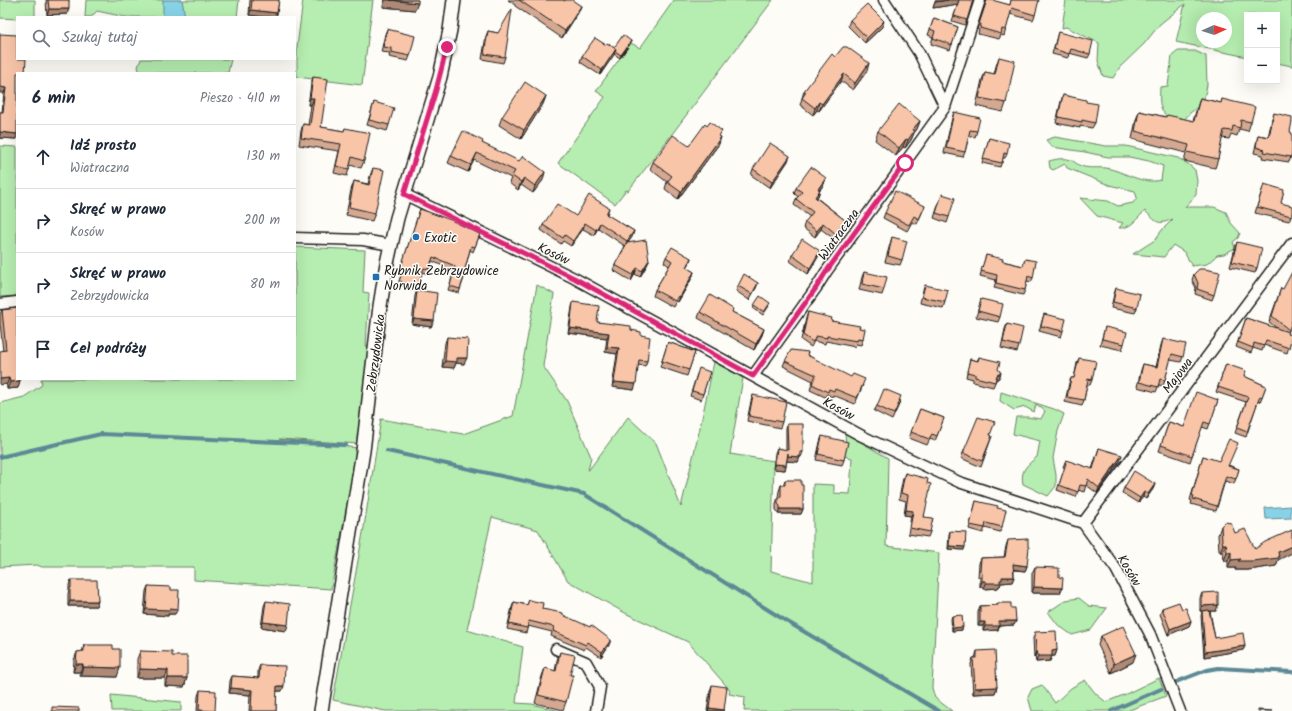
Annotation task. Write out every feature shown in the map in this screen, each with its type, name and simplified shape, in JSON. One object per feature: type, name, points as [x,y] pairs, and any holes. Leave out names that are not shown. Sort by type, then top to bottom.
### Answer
[{"type":"street","name":"Zebrzydowicka","points":[[321,711],[358,481],[380,306],[391,245],[404,194],[440,77],[448,41],[454,0]]},
{"type":"street","points":[[884,0],[919,53],[945,107]]},
{"type":"street","name":"Wiatraczna","points":[[753,376],[945,107],[980,0]]},
{"type":"street","name":"Kosów","points":[[404,194],[574,278],[862,436],[959,482],[1083,523],[1116,569],[1150,634],[1180,711]]},
{"type":"street","points":[[296,238],[363,240],[391,245]]},
{"type":"street","name":"Majowa","points":[[1083,523],[1292,243]]},
{"type":"street","points":[[0,304],[16,302]]},
{"type":"street","points":[[556,649],[586,662],[600,687],[596,711]]},
{"type":"green space","points":[[0,0],[35,0],[35,16],[16,16],[16,19],[0,18]]},
{"type":"green space","points":[[86,0],[239,0],[237,16],[120,16],[97,11],[92,16],[85,16]]},
{"type":"green space","points":[[303,0],[373,0],[362,85],[297,77],[297,47]]},
{"type":"green space","points":[[674,0],[773,0],[660,150],[628,191],[626,190],[615,204],[558,163],[605,97],[596,91],[631,43],[640,48]]},
{"type":"green space","points":[[1066,0],[1292,0],[1292,66],[1280,64],[1280,12],[1244,12],[1244,56],[1204,48],[1232,48],[1232,12],[1196,12],[1196,46],[1176,42],[1185,4],[1160,24],[1144,44],[1120,67],[1113,78],[1103,76],[1098,61],[1099,43],[1066,27],[1062,28]]},
{"type":"green space","points":[[1178,51],[1195,51],[1206,56],[1207,85],[1203,103],[1190,113],[1184,120],[1173,123],[1162,111],[1160,103],[1160,87],[1168,86],[1172,56]]},
{"type":"green space","points":[[141,60],[231,60],[228,72],[140,72],[138,67]]},
{"type":"green space","points":[[1055,137],[1106,146],[1126,146],[1178,158],[1188,164],[1195,170],[1197,181],[1196,195],[1185,207],[1214,207],[1226,212],[1231,223],[1240,233],[1238,238],[1233,242],[1235,248],[1224,254],[1217,255],[1207,264],[1192,266],[1184,252],[1173,245],[1164,257],[1133,254],[1155,240],[1173,219],[1158,222],[1145,211],[1127,227],[1119,228],[1123,223],[1097,216],[1080,198],[1108,201],[1118,206],[1133,203],[1137,198],[1135,191],[1109,185],[1067,168],[1065,164],[1053,170],[1050,168],[1049,161],[1067,159],[1084,167],[1106,168],[1146,181],[1161,180],[1163,166],[1149,161],[1129,157],[1108,157],[1052,147],[1046,140]]},
{"type":"green space","points":[[0,146],[16,147],[16,296],[0,297]]},
{"type":"green space","points":[[296,247],[365,250],[363,292],[369,293],[366,346],[368,346],[369,353],[359,444],[279,439],[358,448],[331,589],[194,580],[194,567],[42,567],[37,565],[0,567],[0,403],[24,397],[42,385],[41,380],[296,380]]},
{"type":"green space","points":[[537,285],[554,294],[543,366],[567,401],[591,457],[588,471],[628,417],[656,443],[681,507],[714,362],[743,378],[730,454],[774,461],[771,571],[813,582],[813,484],[834,485],[834,493],[850,494],[852,458],[844,456],[846,447],[845,433],[888,458],[886,546],[939,553],[932,688],[935,698],[952,711],[744,711],[745,697],[729,694],[730,690],[688,642],[627,614],[568,581],[538,530],[492,517],[467,630],[523,647],[516,703],[532,704],[559,711],[385,711],[333,700],[364,527],[381,419],[463,434],[513,416]]},
{"type":"green space","points":[[1001,392],[1054,409],[1064,414],[1058,431],[1053,458],[1056,486],[1048,496],[1023,484],[1022,479],[1023,471],[1027,465],[1037,457],[1040,441],[1013,434],[1016,417],[1041,419],[1045,411],[1036,404],[1034,412],[1025,407],[1014,410],[1000,401]]},
{"type":"green space","points":[[1079,598],[1089,606],[1107,608],[1091,630],[1072,635],[1058,625],[1048,612],[1066,600]]},
{"type":"green space","points":[[1159,678],[1166,696],[1127,711],[1032,711],[1028,697],[1032,689],[1042,685],[1055,703],[1071,688],[1085,680],[1096,694],[1106,702]]},
{"type":"green space","points":[[111,695],[181,702],[181,711],[112,711]]},
{"type":"water","points":[[163,0],[182,0],[185,16],[163,16]]},
{"type":"water","points":[[1291,506],[1291,518],[1266,519],[1265,508]]},
{"type":"building","points":[[48,0],[69,0],[69,9],[49,9]]},
{"type":"building","points":[[252,0],[279,0],[277,13],[251,10]]},
{"type":"building","points":[[390,0],[418,0],[418,3]]},
{"type":"building","points":[[519,0],[572,0],[581,6],[565,31]]},
{"type":"building","points":[[936,0],[948,0],[935,2]]},
{"type":"building","points":[[959,0],[973,0],[967,20],[954,16]]},
{"type":"building","points":[[987,0],[1010,5],[1011,0],[1039,0],[1035,15],[1012,8],[1006,30],[1002,29],[1001,34],[980,28],[981,24],[979,24]]},
{"type":"building","points":[[867,4],[884,21],[867,38],[850,20]]},
{"type":"building","points":[[512,9],[505,57],[484,54],[488,31],[498,33]]},
{"type":"building","points":[[934,18],[958,27],[952,45],[933,38],[935,31],[930,29]]},
{"type":"building","points":[[387,29],[415,36],[410,56],[391,52],[391,48],[383,47]]},
{"type":"building","points":[[1058,32],[1093,41],[1090,54],[1071,49],[1069,54],[1054,49]]},
{"type":"building","points":[[0,34],[16,35],[16,60],[26,60],[25,72],[16,72],[16,134],[0,132],[0,112],[3,112],[6,88],[0,87]]},
{"type":"building","points":[[623,35],[631,41],[621,55],[615,51],[616,49],[614,48]]},
{"type":"building","points":[[595,38],[616,49],[602,70],[582,56]]},
{"type":"building","points":[[843,47],[847,47],[869,63],[855,83],[844,74],[822,104],[819,102],[815,108],[802,98],[806,92],[804,91],[832,54],[835,57]]},
{"type":"building","points":[[999,57],[1015,61],[1006,103],[979,98],[985,72],[995,74]]},
{"type":"building","points":[[313,77],[328,79],[321,127],[344,131],[345,128],[370,133],[364,161],[352,157],[349,169],[336,166],[341,144],[301,138],[303,124],[310,125],[314,98],[310,98]]},
{"type":"building","points":[[525,82],[546,96],[524,130],[502,117]]},
{"type":"building","points":[[1063,95],[1098,104],[1095,123],[1058,117]]},
{"type":"building","points":[[1200,98],[1221,103],[1222,99],[1255,107],[1251,122],[1241,120],[1240,128],[1233,126],[1232,131],[1224,130],[1218,159],[1187,152],[1189,145],[1135,131],[1139,111],[1194,121]]},
{"type":"building","points":[[374,102],[394,108],[389,125],[369,120]]},
{"type":"building","points":[[899,104],[920,121],[912,130],[914,131],[908,140],[906,139],[899,148],[878,131]]},
{"type":"building","points":[[954,112],[980,118],[977,131],[970,130],[965,152],[946,148]]},
{"type":"building","points":[[1274,113],[1292,117],[1290,132],[1292,133],[1291,157],[1264,152],[1265,150],[1256,147],[1258,135],[1269,137]]},
{"type":"building","points":[[710,122],[722,131],[719,136],[721,137],[681,192],[667,182],[672,176],[653,162],[673,135],[689,146],[705,124],[707,126]]},
{"type":"building","points":[[463,131],[483,141],[482,143],[519,161],[523,156],[545,172],[535,186],[524,178],[521,182],[512,176],[515,171],[477,153],[471,165],[451,156]]},
{"type":"building","points":[[989,138],[1009,143],[1007,154],[1004,153],[1002,163],[983,159]]},
{"type":"building","points":[[770,143],[790,156],[772,182],[753,169]]},
{"type":"building","points":[[811,167],[826,178],[818,189],[820,190],[815,197],[846,221],[836,234],[823,223],[817,231],[805,222],[813,212],[796,199],[802,192],[796,188]]},
{"type":"building","points":[[373,168],[384,170],[375,213],[349,207],[354,181],[369,185]]},
{"type":"building","points":[[1264,184],[1284,190],[1281,203],[1292,206],[1291,216],[1257,207]]},
{"type":"building","points":[[895,191],[925,206],[919,219],[914,216],[909,225],[885,213]]},
{"type":"building","points":[[942,194],[955,198],[949,217],[936,213]]},
{"type":"building","points":[[589,195],[609,208],[606,214],[634,231],[627,241],[600,223],[596,230],[585,223],[573,241],[565,235],[563,238],[543,225],[557,204],[576,216]]},
{"type":"building","points":[[420,209],[451,220],[480,234],[475,247],[471,246],[465,269],[467,269],[460,289],[450,286],[455,266],[433,257],[429,269],[424,268],[417,287],[399,281],[403,271],[400,270]]},
{"type":"building","points":[[892,237],[907,241],[902,260],[888,256]]},
{"type":"building","points":[[802,239],[820,251],[810,268],[792,255]]},
{"type":"building","points":[[646,240],[649,260],[642,271],[637,268],[633,275],[615,265],[627,243]]},
{"type":"building","points":[[1237,242],[1262,248],[1257,268],[1232,262]]},
{"type":"building","points":[[672,247],[691,258],[686,267],[694,272],[680,297],[678,296],[675,301],[655,290],[672,261],[666,257]]},
{"type":"building","points":[[986,255],[1023,266],[1025,259],[1036,261],[1033,278],[1028,276],[1025,290],[996,283],[997,275],[981,271]]},
{"type":"building","points":[[1199,269],[1220,272],[1214,295],[1197,289],[1198,283],[1194,274]]},
{"type":"building","points":[[864,272],[887,277],[884,289],[862,284]]},
{"type":"building","points":[[1292,272],[1292,320],[1289,330],[1272,316],[1281,288],[1283,289]]},
{"type":"building","points":[[744,274],[758,283],[752,294],[738,286]]},
{"type":"building","points":[[925,285],[948,290],[945,302],[922,297]]},
{"type":"building","points":[[1116,288],[1140,294],[1137,308],[1113,302]]},
{"type":"building","points":[[417,290],[437,293],[434,321],[414,319]]},
{"type":"building","points":[[710,295],[733,309],[732,312],[764,329],[756,344],[700,312]]},
{"type":"building","points":[[760,296],[770,303],[764,312],[754,305]]},
{"type":"building","points":[[981,299],[1003,304],[1000,317],[978,311]]},
{"type":"building","points":[[573,302],[599,306],[597,322],[631,326],[631,330],[641,332],[641,335],[650,337],[647,361],[639,360],[636,384],[614,382],[619,348],[607,347],[609,333],[570,328]]},
{"type":"building","points":[[16,308],[16,380],[20,381],[10,382],[9,378],[0,379],[0,351],[6,350],[2,310]]},
{"type":"building","points":[[808,312],[832,318],[831,321],[860,326],[859,328],[865,329],[863,339],[858,338],[857,341],[827,336],[827,338],[816,336],[813,342],[803,335]]},
{"type":"building","points":[[1044,314],[1066,319],[1063,331],[1041,326]]},
{"type":"building","points":[[1246,318],[1288,332],[1287,334],[1292,335],[1289,348],[1266,340],[1264,346],[1254,343],[1253,348],[1238,342]]},
{"type":"building","points":[[1007,324],[1023,328],[1019,346],[1003,342]]},
{"type":"building","points":[[1105,327],[1127,332],[1124,344],[1102,339]]},
{"type":"building","points":[[447,337],[468,339],[467,358],[457,358],[457,362],[445,361]]},
{"type":"building","points":[[1163,339],[1186,344],[1183,357],[1172,354],[1165,380],[1160,379],[1158,387],[1139,382],[1143,364],[1157,367]]},
{"type":"building","points":[[668,342],[695,352],[689,370],[662,361]]},
{"type":"building","points":[[791,350],[808,352],[807,355],[851,377],[853,374],[865,379],[857,398],[835,389],[834,391],[829,389],[828,392],[812,384],[816,375],[785,361]]},
{"type":"building","points":[[979,357],[1000,362],[998,369],[1001,373],[997,375],[995,382],[975,377],[975,374],[967,372],[970,359],[978,361]]},
{"type":"building","points":[[1079,358],[1096,361],[1092,380],[1088,379],[1084,400],[1067,397],[1071,378],[1074,378]]},
{"type":"building","points":[[1226,364],[1246,371],[1244,376],[1266,386],[1262,397],[1260,396],[1247,432],[1237,428],[1248,397],[1218,387]]},
{"type":"building","points":[[699,368],[710,372],[703,394],[692,391]]},
{"type":"building","points":[[884,389],[901,396],[894,414],[877,406]]},
{"type":"building","points":[[1196,392],[1218,400],[1210,424],[1204,422],[1192,456],[1161,445],[1169,422],[1184,427]]},
{"type":"building","points":[[753,395],[786,402],[782,422],[749,416]]},
{"type":"building","points":[[920,409],[944,418],[937,436],[932,434],[929,439],[911,432]]},
{"type":"building","points":[[978,417],[995,422],[990,435],[992,436],[982,461],[963,453]]},
{"type":"building","points":[[787,424],[803,424],[803,452],[800,452],[800,457],[788,456],[788,453],[786,465],[775,464],[777,448],[788,450]]},
{"type":"building","points":[[822,436],[848,442],[844,460],[818,454]]},
{"type":"building","points":[[1229,439],[1238,443],[1228,466],[1239,469],[1236,479],[1226,476],[1217,506],[1193,499],[1194,496],[1192,495],[1203,456],[1219,461]]},
{"type":"building","points":[[1099,448],[1122,455],[1099,488],[1088,479],[1086,486],[1080,485],[1078,492],[1059,485],[1066,460],[1093,469]]},
{"type":"building","points":[[1134,471],[1155,484],[1148,494],[1144,492],[1140,498],[1124,488]]},
{"type":"building","points":[[905,473],[928,479],[927,483],[931,484],[924,517],[933,518],[930,532],[910,528],[913,511],[906,510],[908,495],[901,493]]},
{"type":"building","points":[[785,480],[801,480],[801,485],[803,485],[803,509],[780,509],[778,498],[781,496],[781,485],[785,485]]},
{"type":"building","points":[[976,501],[998,506],[997,508],[1006,510],[1002,527],[986,523],[985,528],[970,525]]},
{"type":"building","points":[[1225,522],[1231,523],[1235,533],[1245,529],[1255,549],[1265,542],[1292,530],[1292,546],[1278,552],[1279,558],[1252,561],[1238,561],[1241,559],[1231,560],[1231,552],[1227,552],[1226,544],[1223,544],[1222,541],[1221,526]]},
{"type":"building","points":[[950,531],[966,532],[965,547],[949,546]]},
{"type":"building","points":[[1028,539],[1029,547],[1027,566],[1013,564],[1014,577],[1002,577],[1000,583],[986,583],[986,581],[982,581],[982,573],[980,571],[981,558],[1005,557],[1008,540]]},
{"type":"building","points":[[1035,567],[1059,568],[1059,577],[1063,578],[1062,588],[1034,587]]},
{"type":"building","points":[[71,580],[97,580],[98,601],[70,601]]},
{"type":"building","points":[[148,586],[171,587],[171,590],[179,590],[178,609],[146,609]]},
{"type":"building","points":[[1218,592],[1218,605],[1202,606],[1202,593]]},
{"type":"building","points":[[529,600],[543,603],[542,609],[563,613],[563,615],[590,627],[591,625],[611,640],[602,652],[588,642],[586,645],[553,631],[554,627],[529,621],[527,628],[509,624],[514,602],[527,605]]},
{"type":"building","points":[[266,601],[290,604],[288,625],[263,622]]},
{"type":"building","points":[[1179,602],[1182,609],[1186,608],[1191,621],[1170,629],[1162,608]]},
{"type":"building","points":[[998,603],[1011,603],[1011,608],[1015,608],[1016,621],[999,621],[999,626],[985,626],[985,622],[980,622],[980,606],[998,605]]},
{"type":"building","points":[[1209,610],[1215,638],[1243,633],[1245,646],[1205,652],[1202,611]]},
{"type":"building","points":[[962,615],[963,627],[953,628],[952,616]]},
{"type":"building","points":[[1123,626],[1136,654],[1114,664],[1101,636]]},
{"type":"building","points":[[1056,631],[1057,650],[1052,651],[1052,656],[1038,656],[1036,651],[1035,632]]},
{"type":"building","points":[[84,645],[113,645],[113,649],[120,649],[120,668],[83,667],[83,664],[76,664],[77,652],[84,651]]},
{"type":"building","points":[[995,650],[997,687],[975,688],[973,658],[977,658],[977,651]]},
{"type":"building","points":[[140,651],[172,652],[172,656],[187,656],[187,678],[168,678],[168,670],[140,669]]},
{"type":"building","points":[[560,652],[575,655],[570,675],[573,675],[566,702],[538,695],[545,668],[556,671]]},
{"type":"building","points":[[260,665],[285,666],[284,686],[277,686],[276,711],[251,711],[252,690],[231,688],[232,676],[259,678]]},
{"type":"building","points":[[712,685],[727,687],[724,710],[709,708]]},
{"type":"building","points":[[200,690],[216,691],[215,711],[199,710]]},
{"type":"building","points":[[52,707],[79,708],[79,711],[52,711]]},
{"type":"waterway","points":[[0,457],[101,434],[346,445]]},
{"type":"waterway","points":[[387,451],[584,494],[786,621],[939,711]]},
{"type":"waterway","points":[[1176,682],[1207,670],[1218,668],[1292,672]]},
{"type":"waterway","points":[[1111,711],[1161,689]]},
{"type":"place","name":"Exotic","points":[[416,237]]},
{"type":"place","name":"Rybnik Zebrzydowice Norwida","points":[[376,277]]},
{"type":"route","points":[[447,47],[436,90],[404,194],[574,278],[753,376],[905,163]]}]
